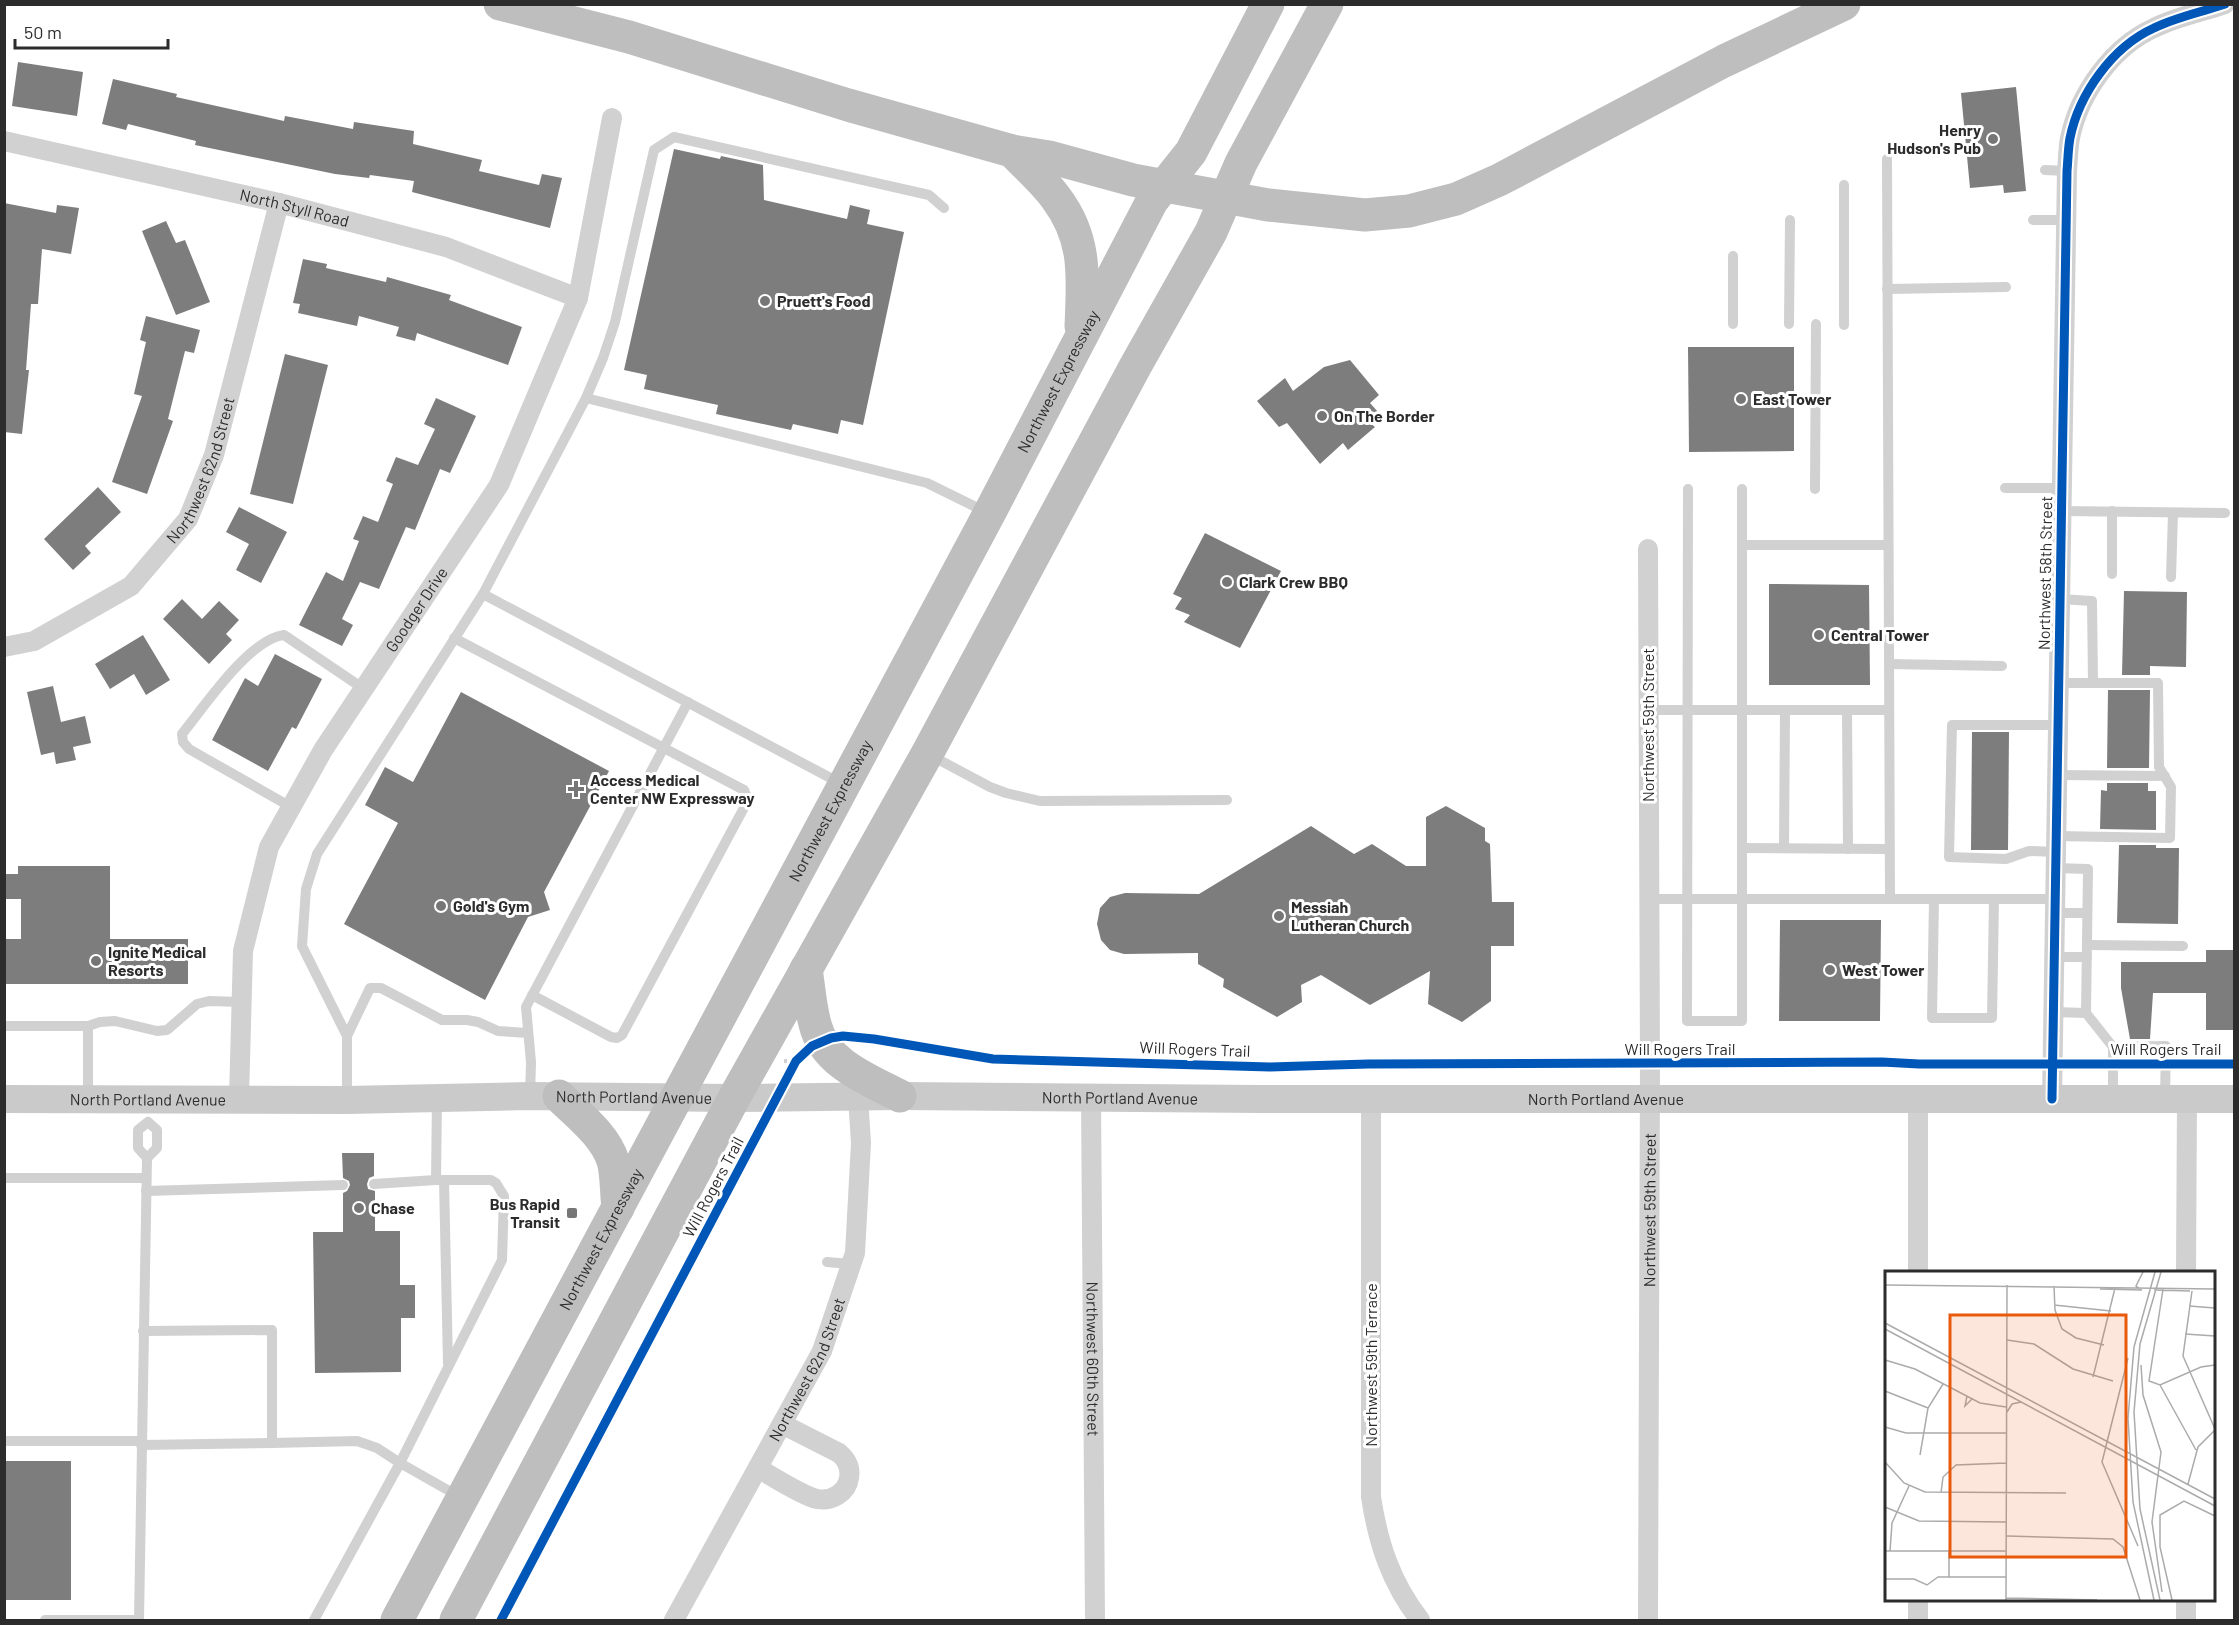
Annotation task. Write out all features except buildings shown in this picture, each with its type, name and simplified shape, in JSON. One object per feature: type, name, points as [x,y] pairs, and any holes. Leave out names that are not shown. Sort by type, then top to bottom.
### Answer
[{"type":"highway","points":[[500,4],[629,37],[848,105],[1133,180],[1308,211],[1365,215],[1409,212],[1456,199],[1499,180],[1724,61],[1844,4]]},
{"type":"highway","points":[[456,1620],[734,1098],[927,754],[1210,232],[1241,163],[1324,11]]},
{"type":"highway","name":"Northwest Expressway","points":[[397,1620],[989,514],[1152,201],[1191,152],[1264,13]]},
{"type":"highway","points":[[1012,150],[1055,195],[1069,215],[1079,241],[1083,269],[1080,336]]},
{"type":"highway","points":[[806,969],[815,1025],[822,1042],[834,1058],[846,1067],[900,1096]]},
{"type":"highway","points":[[545,1096],[597,1134],[609,1149],[614,1163],[618,1208]]},
{"type":"main road","name":"North Portland Avenue","points":[[4,1099],[88,1099],[148,1111],[239,1098],[347,1100],[545,1096],[2235,1099]]},
{"type":"street","name":"Northwest 58th Street","points":[[2052,1099],[2067,171],[2070,140],[2077,113],[2086,95],[2111,60],[2132,41],[2154,28],[2225,4]]},
{"type":"street","name":"Goodger Drive","points":[[239,1098],[243,951],[269,847],[323,750],[500,485],[578,298],[612,118]]},
{"type":"street","name":"North Styll Road","points":[[4,141],[279,203],[446,247],[578,298]]},
{"type":"street","name":"Northwest 62nd Street","points":[[4,646],[34,641],[131,586],[188,519],[214,455],[279,203]]},
{"type":"street","name":"Northwest 59th Street","points":[[1647,1620],[1648,549]]},
{"type":"street","name":"Northwest 62nd Street","points":[[674,1620],[822,1351],[855,1253],[861,1143],[858,1097]]},
{"type":"street","name":"Northwest 60th Street","points":[[1091,1098],[1095,1620]]},
{"type":"street","points":[[1918,1098],[1918,1271]]},
{"type":"street","name":"Northwest 59th Terrace","points":[[1371,1099],[1371,1497],[1376,1533],[1387,1567],[1407,1603],[1420,1620]]},
{"type":"street","points":[[2176,1099],[2186,1271]]},
{"type":"street","points":[[758,1468],[816,1499],[828,1499],[838,1495],[846,1488],[849,1467],[845,1458],[782,1424]]},
{"type":"street","points":[[1918,1601],[1918,1620]]},
{"type":"street","points":[[2186,1601],[2186,1620]]},
{"type":"lane","points":[[347,1036],[302,946],[306,889],[317,854],[483,594],[586,398],[615,322],[654,150],[674,137],[929,195],[944,208]]},
{"type":"lane","points":[[1887,159],[1890,899]]},
{"type":"lane","points":[[2045,170],[2067,171]]},
{"type":"lane","points":[[1844,185],[1844,325]]},
{"type":"lane","points":[[1789,324],[1790,220]]},
{"type":"lane","points":[[2033,220],[2067,220]]},
{"type":"lane","points":[[1733,256],[1733,324]]},
{"type":"lane","points":[[1887,289],[2006,287]]},
{"type":"lane","points":[[1815,489],[1816,324]]},
{"type":"lane","points":[[586,398],[927,483],[989,514]]},
{"type":"lane","points":[[2005,488],[2062,488]]},
{"type":"lane","points":[[1688,489],[1687,1022],[1742,1021],[1742,489]]},
{"type":"lane","points":[[2061,511],[2224,513]]},
{"type":"lane","points":[[2112,511],[2112,574]]},
{"type":"lane","points":[[2171,577],[2173,513]]},
{"type":"lane","points":[[1742,545],[1888,545]]},
{"type":"lane","points":[[483,594],[843,784]]},
{"type":"lane","points":[[2060,599],[2092,600],[2093,683]]},
{"type":"lane","points":[[291,807],[189,749],[183,742],[182,734],[228,676],[272,636],[284,635],[364,689]]},
{"type":"lane","points":[[454,638],[744,790],[747,797],[746,804],[725,845],[622,1035],[617,1038],[611,1037],[532,995]]},
{"type":"lane","points":[[1889,664],[2002,666]]},
{"type":"lane","points":[[2058,683],[2158,683],[2159,767],[2171,788],[2170,838],[2055,852],[2029,851],[2006,859],[1949,857],[1952,725],[2058,725]]},
{"type":"lane","points":[[545,1096],[531,1062],[526,1007],[688,702]]},
{"type":"lane","points":[[1648,710],[1889,710]]},
{"type":"lane","points":[[1784,848],[1785,710]]},
{"type":"lane","points":[[1847,710],[1848,849]]},
{"type":"lane","points":[[927,754],[990,787],[1041,801],[1227,800]]},
{"type":"lane","points":[[2056,775],[2164,776]]},
{"type":"lane","points":[[1742,848],[1890,849]]},
{"type":"lane","points":[[2055,852],[2088,869],[2086,1013],[2113,1047],[2113,1099]]},
{"type":"lane","points":[[1649,899],[1994,899],[2055,906],[2087,913]]},
{"type":"lane","points":[[1934,899],[1932,1018],[1992,1018],[1994,899]]},
{"type":"lane","points":[[2087,945],[2183,946]]},
{"type":"lane","points":[[2054,957],[2087,957]]},
{"type":"lane","points":[[347,1100],[347,1036],[370,988],[381,988],[442,1020],[467,1020],[498,1031],[528,1033]]},
{"type":"lane","points":[[4,1026],[87,1026],[115,1021],[157,1031],[167,1030],[197,1004],[209,1001],[241,1002]]},
{"type":"lane","points":[[2053,1012],[2086,1013]]},
{"type":"lane","points":[[87,1026],[88,1099]]},
{"type":"lane","points":[[2113,1047],[2166,1046],[2176,1099]]},
{"type":"lane","points":[[437,1098],[448,1367]]},
{"type":"lane","points":[[147,1158],[138,1148],[138,1130],[148,1111]]},
{"type":"lane","points":[[45,1620],[139,1620],[146,1178],[147,1158],[157,1148],[157,1130],[148,1111]]},
{"type":"lane","points":[[4,1178],[146,1178]]},
{"type":"lane","points":[[314,1620],[400,1462],[502,1260],[504,1196],[496,1183],[491,1180],[374,1184]]},
{"type":"lane","points":[[146,1191],[343,1185]]},
{"type":"lane","points":[[827,1262],[851,1264]]},
{"type":"lane","points":[[143,1331],[273,1330],[273,1443]]},
{"type":"lane","points":[[4,1441],[273,1443],[357,1441],[367,1443],[462,1498]]},
{"type":"path","points":[[777,1098],[796,1061],[812,1046],[822,1042]]},
{"type":"path","points":[[783,1061],[796,1061]]},
{"type":"cycle path","points":[[2052,1099],[2069,142],[2074,121],[2089,89],[2124,47],[2162,24],[2225,4]]},
{"type":"cycle path","name":"Will Rogers Trail","points":[[501,1620],[796,1061],[812,1046],[831,1038],[843,1036],[874,1039],[993,1059],[1270,1067],[1368,1064],[1882,1062],[2234,1064]]},
{"type":"place","name":"Henry Hudson's Pub","points":[[1993,139]]},
{"type":"place","name":"Pruett's Food","points":[[765,301]]},
{"type":"place","name":"East Tower","points":[[1741,399]]},
{"type":"place","name":"On The Border","points":[[1322,416]]},
{"type":"place","name":"Clark Crew BBQ","points":[[1227,582]]},
{"type":"place","name":"Central Tower","points":[[1819,635]]},
{"type":"place","name":"Access Medical Center NW Expressway","points":[[576,789]]},
{"type":"place","name":"Gold's Gym","points":[[441,906]]},
{"type":"place","name":"Messiah Lutheran Church","points":[[1279,916]]},
{"type":"place","name":"Ignite Medical Resorts","points":[[96,961]]},
{"type":"place","name":"West Tower","points":[[1830,970]]},
{"type":"place","name":"Chase","points":[[359,1208]]},
{"type":"place","name":"Bus Rapid Transit","points":[[572,1213]]}]
